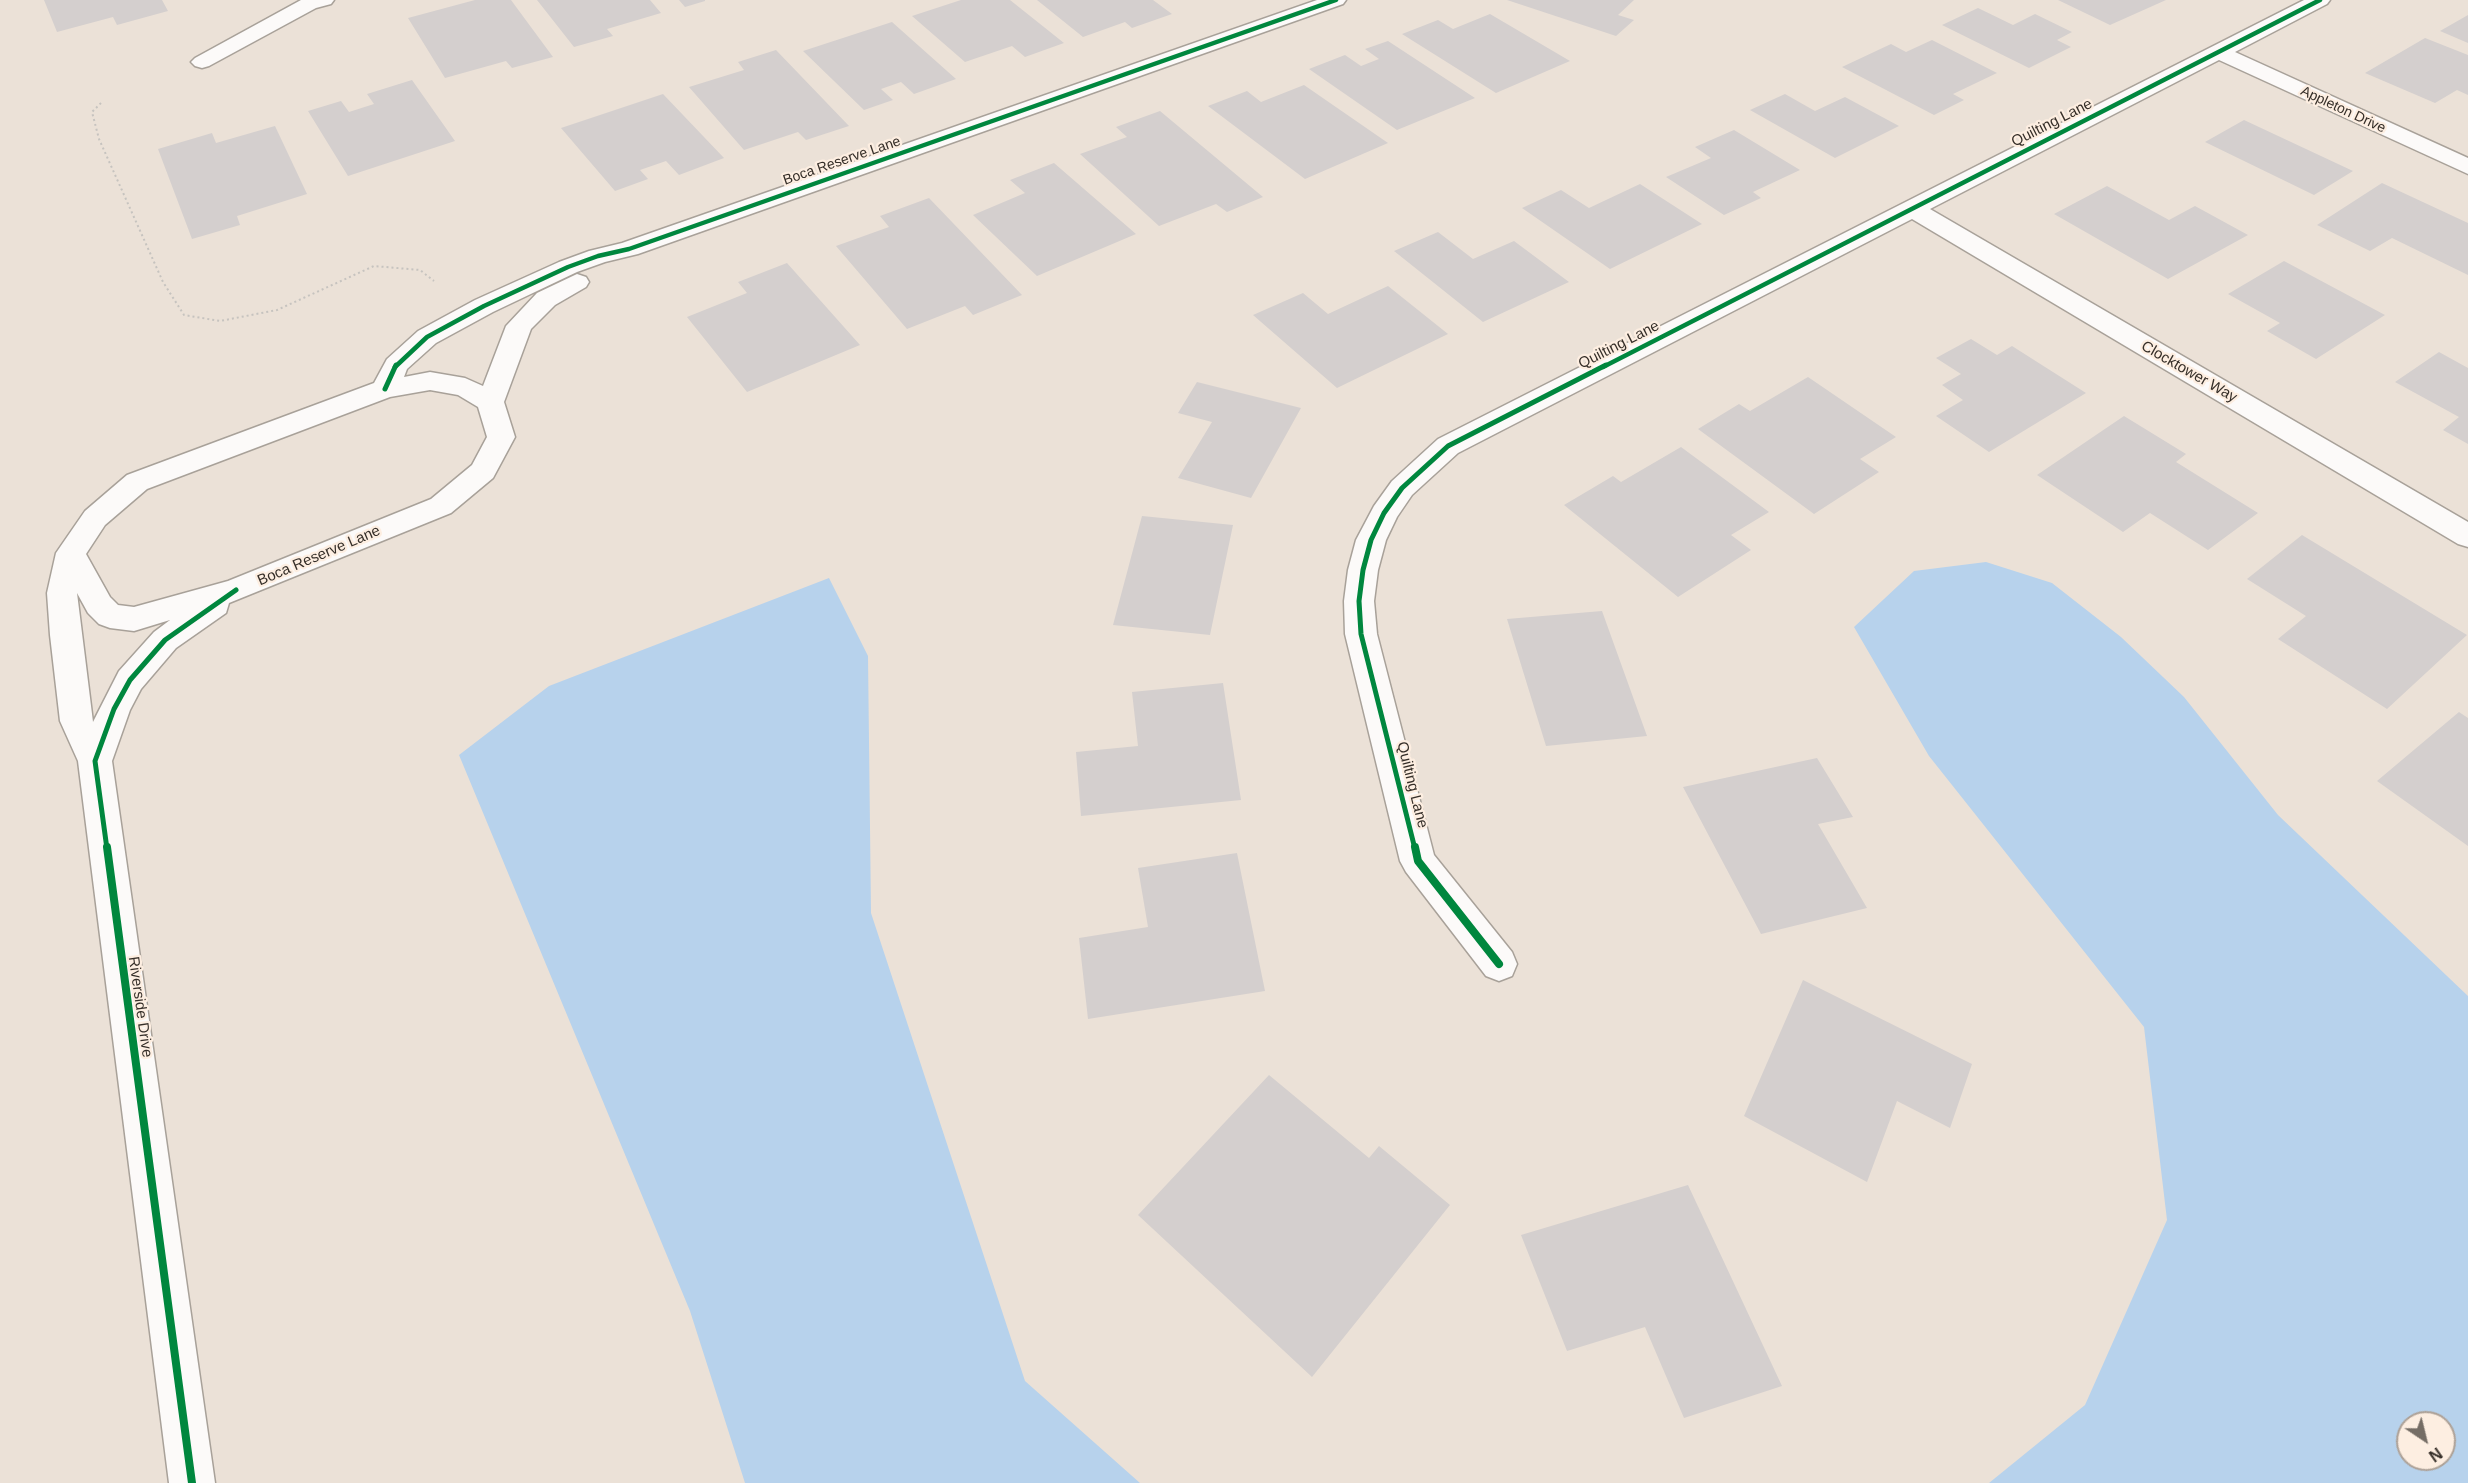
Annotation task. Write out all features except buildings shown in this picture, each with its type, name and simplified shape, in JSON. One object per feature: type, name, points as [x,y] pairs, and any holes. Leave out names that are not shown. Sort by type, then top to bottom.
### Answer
[{"type":"street","points":[[202,62],[309,4],[324,0]]},
{"type":"street","name":"Boca Reserve Lane","points":[[385,389],[396,365],[427,337],[484,306],[568,267],[598,256],[629,249],[1336,0]]},
{"type":"street","name":"Quilting Lane","points":[[1499,964],[1418,861],[1364,645],[1359,601],[1363,570],[1371,540],[1384,513],[1402,488],[1448,446],[2320,0]]},
{"type":"street","name":"Appleton Drive","points":[[2218,52],[2468,167]]},
{"type":"street","name":"Clocktower Way","points":[[1911,208],[2468,536]]},
{"type":"street","name":"Boca Reserve Lane","points":[[71,553],[99,605],[110,616],[134,619],[236,591],[441,506],[483,471],[501,437],[490,402],[519,326],[546,299],[602,268],[629,249]]},
{"type":"street","points":[[95,761],[76,720],[62,593],[71,553],[95,518],[137,482],[385,389],[430,381],[465,387],[490,402]]},
{"type":"street","name":"Riverside Drive","points":[[192,1483],[95,761],[114,709],[130,680],[165,640],[236,591]]},
{"type":"path","points":[[101,104],[92,112],[99,139],[163,282],[184,315],[220,321],[277,310],[374,266],[420,270],[436,283]]},
{"type":"water","points":[[1986,562],[2052,583],[2121,637],[2184,697],[2278,815],[2468,996],[2468,1483],[1989,1483],[2085,1405],[2167,1220],[2144,1027],[1929,756],[1854,627],[1914,571]]},
{"type":"water","points":[[829,578],[868,656],[871,913],[1025,1381],[1140,1483],[745,1483],[690,1311],[459,755],[549,686]]},
{"type":"cycle path","points":[[385,389],[396,365],[427,337],[484,306],[568,267],[598,256],[629,249],[1336,0]]},
{"type":"cycle path","points":[[1499,964],[1418,861],[1361,634],[1359,601],[1363,570],[1371,540],[1384,513],[1402,488],[1448,446],[2320,0]]},
{"type":"cycle path","points":[[192,1483],[95,761],[114,709],[130,680],[165,640],[236,590]]}]
